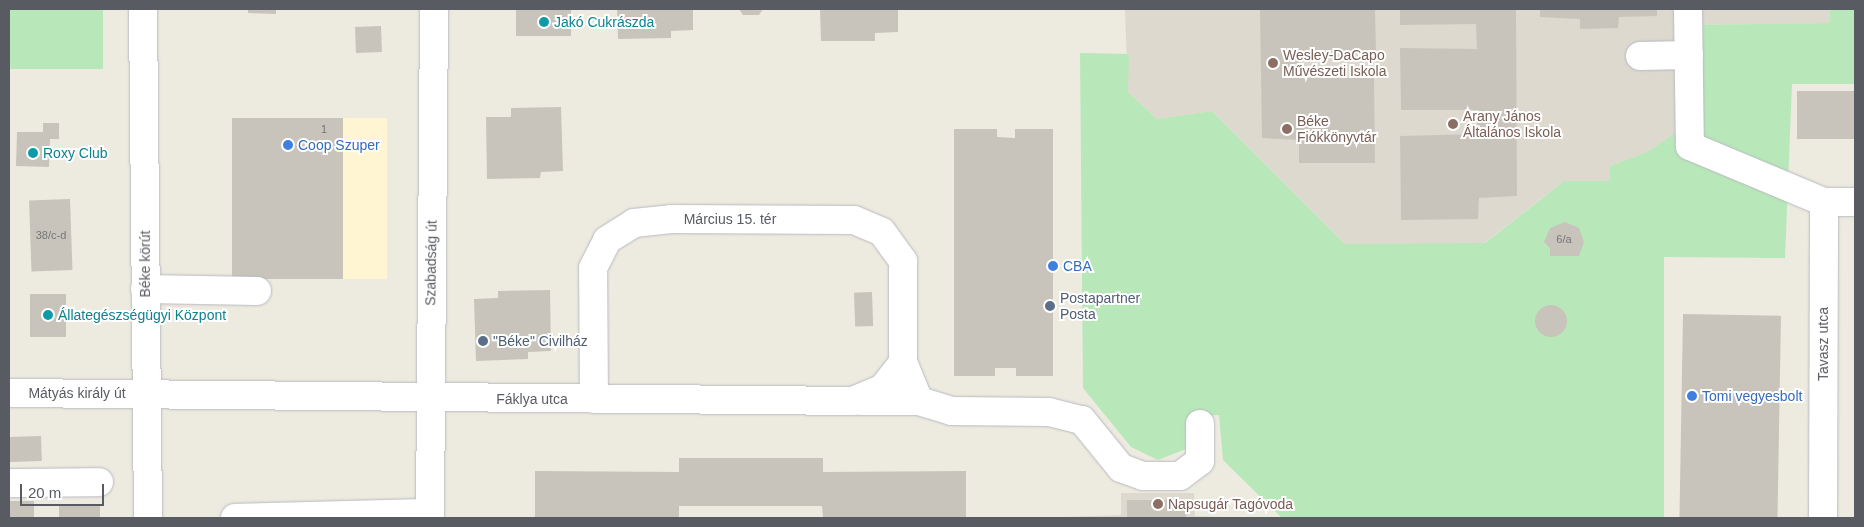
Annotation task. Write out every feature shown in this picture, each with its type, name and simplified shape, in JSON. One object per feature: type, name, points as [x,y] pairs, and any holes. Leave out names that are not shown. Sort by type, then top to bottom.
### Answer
[{"type":"street","name":"Béke körút","points":[[143,9],[145,393],[148,518]]},
{"type":"street","name":"Szabadság út","points":[[430,516],[434,9]]},
{"type":"street","points":[[1688,9],[1690,146],[1824,202],[1855,202]]},
{"type":"street","points":[[1640,56],[1689,55]]},
{"type":"street","name":"Tavasz utca","points":[[1823,518],[1824,202]]},
{"type":"street","name":"Március 15. tér","points":[[594,399],[592,276],[607,240],[634,223],[854,220],[882,232],[902,261],[903,362]]},
{"type":"street","points":[[145,289],[258,291]]},
{"type":"street","points":[[903,362],[920,401]]},
{"type":"street","name":"Fáklya utca","points":[[145,393],[431,400],[708,399],[853,401],[883,388],[903,362]]},
{"type":"street","name":"Mátyás király út","points":[[9,393],[145,393]]},
{"type":"street","points":[[853,401],[920,401],[951,411],[1050,412],[1082,420],[1121,468],[1143,476],[1180,476],[1200,461],[1200,424]]},
{"type":"street","points":[[9,483],[99,482]]},
{"type":"street","points":[[235,518],[430,516]]},
{"type":"shaded area","name":"Arany János Általános Iskola","points":[[1125,9],[1830,9],[1829,23],[1680,25],[1681,130],[1647,152],[1610,166],[1610,181],[1564,181],[1483,244],[1345,244],[1212,111],[1157,119],[1128,92]]},
{"type":"shaded area","points":[[232,118],[387,118],[387,279],[232,279]]},
{"type":"shaded area","name":"Napsugár Tagóvoda","points":[[1121,493],[1194,493],[1195,516],[1254,518],[1030,518],[1121,515]]},
{"type":"green space","points":[[9,9],[103,9],[103,69],[9,69]]},
{"type":"green space","points":[[1830,9],[1855,9],[1855,84],[1792,84],[1785,258],[1664,257],[1664,518],[1282,518],[1223,460],[1219,415],[1188,416],[1186,449],[1158,460],[1131,447],[1083,388],[1080,53],[1129,54],[1128,92],[1157,119],[1212,111],[1345,244],[1485,243],[1564,181],[1610,181],[1610,166],[1647,152],[1680,130],[1679,25],[1829,23]]},
{"type":"building","points":[[248,9],[276,9],[276,14],[248,13]]},
{"type":"building","name":"Jakó Cukrászda","points":[[516,9],[571,9],[571,36],[516,36]]},
{"type":"building","points":[[617,9],[693,9],[693,30],[671,31],[671,38],[618,39]]},
{"type":"building","points":[[739,9],[763,9],[759,15],[743,15]]},
{"type":"building","points":[[820,9],[898,9],[898,32],[875,33],[875,41],[821,41]]},
{"type":"building","points":[[1260,9],[1375,9],[1376,54],[1299,54],[1300,78],[1374,78],[1375,163],[1299,163],[1299,140],[1262,138]]},
{"type":"building","name":"Arany János Általános Iskola","points":[[1400,9],[1516,9],[1517,196],[1479,198],[1478,219],[1401,220],[1400,136],[1477,134],[1477,110],[1401,110],[1400,48],[1477,49],[1476,24],[1400,25]]},
{"type":"building","points":[[1540,9],[1657,9],[1657,16],[1619,17],[1618,28],[1580,29],[1580,19],[1540,17]]},
{"type":"building","points":[[381,26],[382,52],[356,53],[355,27]]},
{"type":"building","points":[[1797,91],[1855,91],[1855,139],[1797,139]]},
{"type":"building","points":[[561,107],[563,171],[541,172],[540,178],[487,179],[486,117],[511,117],[511,108]]},
{"type":"building","points":[[232,118],[343,118],[343,279],[232,279]]},
{"type":"building","name":"Roxy Club","points":[[43,123],[59,123],[59,139],[50,139],[49,167],[16,166],[17,132],[43,132]]},
{"type":"building","points":[[954,129],[997,129],[997,137],[1015,138],[1015,129],[1053,129],[1053,376],[1016,376],[1016,368],[995,368],[995,376],[954,376]]},
{"type":"building","points":[[70,199],[72,270],[32,271],[29,200]]},
{"type":"building","points":[[1565,222],[1579,228],[1584,242],[1579,256],[1550,256],[1550,248],[1544,242],[1550,228]]},
{"type":"building","points":[[550,290],[551,351],[528,352],[528,359],[476,361],[474,299],[498,298],[498,291]]},
{"type":"building","points":[[872,292],[873,326],[855,327],[854,293]]},
{"type":"building","name":"Állategészségügyi Központ","points":[[30,294],[66,294],[66,337],[30,337]]},
{"type":"building","points":[[1551,305],[1563,309],[1567,321],[1563,333],[1551,337],[1539,333],[1535,321],[1539,309]]},
{"type":"building","points":[[1683,314],[1781,316],[1777,518],[1679,518]]},
{"type":"building","points":[[41,436],[42,461],[10,462],[9,437]]},
{"type":"building","points":[[679,458],[823,458],[823,472],[966,471],[966,517],[823,517],[822,506],[679,506],[679,518],[535,518],[535,471],[679,472]]},
{"type":"building","name":"Napsugár Tagóvoda","points":[[1127,500],[1186,500],[1186,518],[1127,518]]},
{"type":"building","points":[[9,501],[34,501],[34,518],[9,518]]},
{"type":"building","points":[[59,506],[100,506],[100,518],[59,518]]},
{"type":"place","name":"Jakó Cukrászda","points":[[544,22]]},
{"type":"place","name":"Wesley-DaCapo Művészeti Iskola","points":[[1273,63]]},
{"type":"place","name":"Arany János Általános Iskola","points":[[1453,124]]},
{"type":"place","name":"Béke Fiókkönyvtár","points":[[1287,129]]},
{"type":"place","name":"Coop Szuper","points":[[288,145]]},
{"type":"place","name":"Roxy Club","points":[[33,153]]},
{"type":"place","name":"CBA","points":[[1053,266]]},
{"type":"place","name":"Postapartner Posta","points":[[1050,306]]},
{"type":"place","name":"Állategészségügyi Központ","points":[[48,315]]},
{"type":"place","name":"\"Béke\" Civilház","points":[[483,341]]},
{"type":"place","name":"Tomi vegyesbolt","points":[[1692,396]]},
{"type":"place","name":"Napsugár Tagóvoda","points":[[1158,504]]}]
